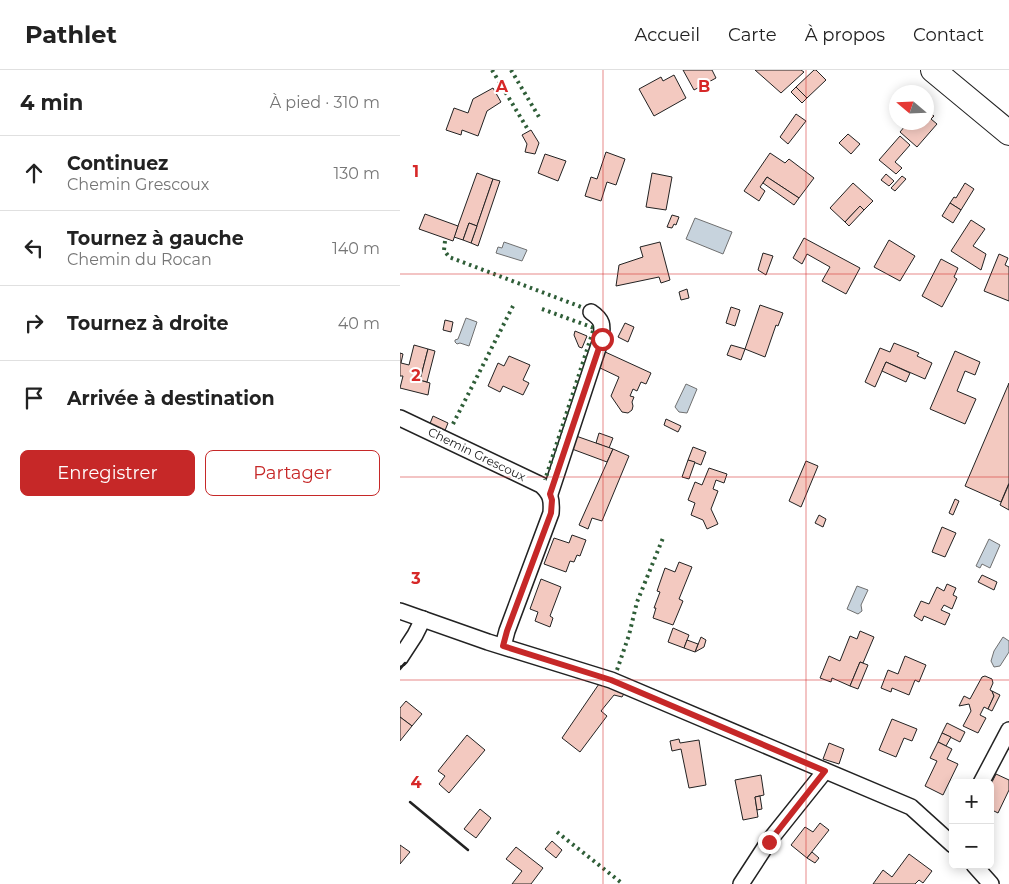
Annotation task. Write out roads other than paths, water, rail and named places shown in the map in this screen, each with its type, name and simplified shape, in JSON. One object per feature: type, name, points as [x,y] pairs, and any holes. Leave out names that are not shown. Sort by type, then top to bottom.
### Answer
[{"type":"main road","points":[[934,70],[1009,133]]},
{"type":"street","points":[[503,646],[551,513],[552,500],[550,494],[602,339],[602,327],[599,318],[591,312]]},
{"type":"street","name":"Chemin Grescoux","points":[[400,418],[541,485],[550,494]]},
{"type":"street","points":[[400,611],[611,680],[911,807],[949,839]]},
{"type":"street","points":[[400,658],[423,619]]},
{"type":"street","points":[[983,779],[1009,730]]},
{"type":"street","points":[[741,884],[769,842],[825,771]]},
{"type":"street","points":[[978,869],[992,884]]}]
